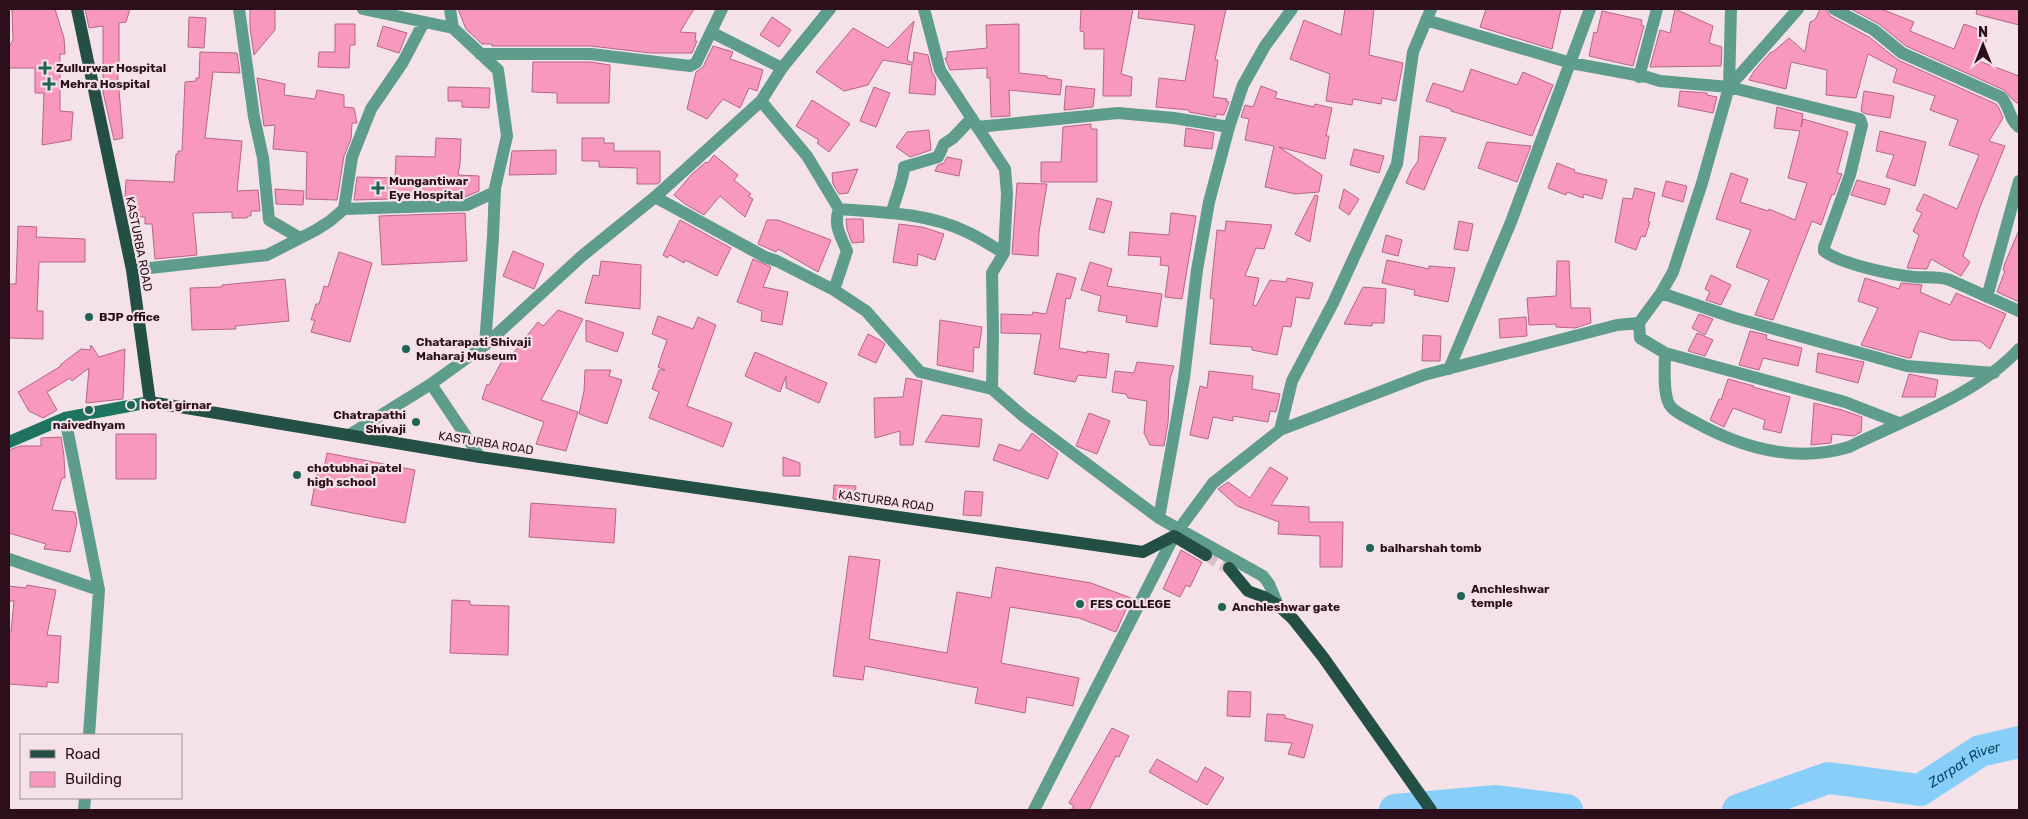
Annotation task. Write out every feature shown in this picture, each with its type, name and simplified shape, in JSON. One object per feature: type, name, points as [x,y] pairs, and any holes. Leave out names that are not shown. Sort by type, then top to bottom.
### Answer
[{"type":"main road","name":"KASTURBA ROAD","points":[[77,9],[132,270],[150,402],[480,457],[1143,552],[1177,533]]},
{"type":"main road","points":[[9,442],[65,418],[150,402]]},
{"type":"main road","points":[[1177,533],[1206,555]]},
{"type":"main road","points":[[1229,568],[1248,592],[1264,597],[1278,605],[1293,619],[1365,715],[1431,810]]},
{"type":"street","points":[[238,9],[254,117],[263,158],[269,220],[300,238]]},
{"type":"street","points":[[363,9],[453,28],[498,70],[507,136],[495,192],[494,237],[485,345]]},
{"type":"street","points":[[450,9],[453,28]]},
{"type":"street","points":[[480,54],[591,54],[690,66],[696,63],[722,9]]},
{"type":"street","points":[[349,434],[431,384],[485,345],[582,256],[655,197],[761,101],[782,68],[830,9]]},
{"type":"street","points":[[924,9],[940,70],[1005,169],[1007,194],[1004,253],[992,273],[994,334],[992,389]]},
{"type":"street","points":[[1159,518],[1184,378],[1197,270],[1208,211],[1229,127],[1243,85],[1265,46],[1292,9]]},
{"type":"street","points":[[1449,369],[1511,222],[1590,9]]},
{"type":"street","points":[[1639,77],[1656,9]]},
{"type":"street","points":[[1731,9],[1729,87],[1702,184],[1673,272],[1661,293],[1639,323],[1640,338],[1665,353],[1845,402],[1899,423]]},
{"type":"street","points":[[1729,87],[1798,9]]},
{"type":"street","points":[[1834,9],[1874,30],[1902,53],[2001,96],[2008,104],[2014,122],[2019,127]]},
{"type":"street","points":[[1280,430],[1292,381],[1333,303],[1397,164],[1412,57],[1428,15],[1571,63],[1647,77],[1660,82],[1729,87],[1856,117],[1862,121],[1850,175],[1824,248],[1826,253],[1849,262],[1900,275],[1940,277],[2019,311]]},
{"type":"street","points":[[344,209],[352,157],[371,109],[403,62],[424,22]]},
{"type":"street","points":[[711,32],[782,68]]},
{"type":"street","points":[[761,101],[807,156],[839,209]]},
{"type":"street","points":[[892,212],[900,181],[904,176],[904,166],[938,157],[944,144],[974,122],[1144,114],[1229,127]]},
{"type":"street","points":[[1988,297],[2019,181]]},
{"type":"street","points":[[132,270],[267,255],[330,221],[344,209],[467,205],[495,192]]},
{"type":"street","points":[[655,197],[765,257],[777,261],[834,290],[871,316],[920,372],[992,389],[1023,416],[1177,533],[1263,576],[1269,584],[1278,605]]},
{"type":"street","points":[[839,209],[892,212],[948,224],[967,232],[1004,253]]},
{"type":"street","points":[[834,290],[847,251],[837,228],[835,218],[839,209]]},
{"type":"street","points":[[1661,293],[1735,318],[1907,366],[1994,373]]},
{"type":"street","points":[[1034,810],[1177,533],[1213,483],[1275,432],[1424,375],[1617,325],[1639,323]]},
{"type":"street","points":[[1665,353],[1666,398],[1672,408],[1735,442],[1779,452],[1814,454],[1834,452],[1849,447],[1964,391],[1994,373],[2019,349]]},
{"type":"street","points":[[431,384],[480,457]]},
{"type":"street","points":[[65,418],[99,590],[89,734]]},
{"type":"street","points":[[9,559],[99,590]]},
{"type":"building","points":[[12,9],[55,9],[64,38],[65,54],[60,54],[60,111],[73,112],[71,140],[42,145],[44,93],[35,93],[35,68],[9,68],[9,47],[13,40]]},
{"type":"building","points":[[85,9],[130,9],[126,22],[119,23],[119,66],[117,66],[123,138],[114,140],[103,92],[103,26],[89,28]]},
{"type":"building","points":[[250,9],[275,9],[275,30],[254,55],[250,28]]},
{"type":"building","points":[[458,9],[694,9],[680,32],[696,33],[695,41],[697,41],[692,53],[650,53],[591,46],[492,46],[492,44],[482,44],[466,29]]},
{"type":"building","points":[[1081,9],[1133,9],[1121,74],[1132,77],[1131,96],[1103,96],[1104,49],[1084,49],[1084,32],[1080,31]]},
{"type":"building","points":[[1139,9],[1226,9],[1215,60],[1218,60],[1213,97],[1227,99],[1226,101],[1229,102],[1224,115],[1216,114],[1216,117],[1189,112],[1189,110],[1156,107],[1159,78],[1185,81],[1195,25],[1138,18]]},
{"type":"building","points":[[1345,9],[1374,9],[1369,55],[1403,63],[1396,101],[1382,98],[1381,104],[1353,99],[1352,105],[1326,101],[1330,74],[1290,59],[1304,20],[1341,35]]},
{"type":"building","points":[[1486,9],[1561,9],[1552,49],[1480,27]]},
{"type":"building","points":[[1675,9],[1713,26],[1709,43],[1722,47],[1721,66],[1650,67],[1660,30],[1670,33]]},
{"type":"building","points":[[1820,9],[1826,9],[1830,16],[1869,37],[1898,60],[1996,104],[1999,108],[2003,118],[1989,141],[2005,146],[1980,207],[1963,256],[1970,262],[1961,276],[1931,259],[1927,269],[1907,268],[1919,235],[1913,231],[1922,213],[1916,210],[1924,194],[1957,209],[1979,155],[1949,145],[1958,120],[1930,110],[1935,96],[1893,82],[1897,69],[1868,54],[1856,98],[1826,95],[1827,70],[1791,62],[1786,89],[1749,80],[1754,71],[1771,52],[1789,38],[1805,52],[1810,22],[1815,20]]},
{"type":"building","points":[[1851,9],[1881,9],[1914,22],[1910,31],[1954,49],[1964,24],[1989,33],[1979,61],[2019,76],[2019,104],[2004,90],[1906,46],[1879,24]]},
{"type":"building","points":[[1977,9],[2019,9],[2019,25],[1976,14]]},
{"type":"building","points":[[1602,11],[1642,20],[1641,25],[1644,26],[1633,66],[1589,56],[1594,32],[1597,33]]},
{"type":"building","points":[[189,17],[206,18],[204,48],[188,47]]},
{"type":"building","points":[[772,17],[791,30],[779,47],[760,35]]},
{"type":"building","points":[[914,21],[907,60],[913,63],[914,52],[928,55],[932,72],[936,79],[935,95],[909,93],[912,65],[883,60],[868,85],[844,91],[816,72],[853,28],[888,48]]},
{"type":"building","points":[[335,24],[355,24],[355,45],[350,45],[349,68],[318,67],[319,52],[335,52]]},
{"type":"building","points":[[1019,24],[1019,73],[1047,76],[1047,78],[1062,80],[1060,95],[1009,90],[1010,116],[991,117],[990,78],[987,78],[987,68],[950,70],[945,58],[947,58],[947,52],[987,48],[986,25]]},
{"type":"building","points":[[383,26],[407,33],[399,53],[377,46]]},
{"type":"building","points":[[713,46],[733,52],[730,59],[763,70],[757,91],[749,88],[740,108],[723,99],[707,119],[687,109],[696,72],[703,67]]},
{"type":"building","points":[[200,52],[237,53],[240,73],[213,72],[205,138],[242,141],[237,191],[258,190],[260,211],[251,211],[251,216],[247,216],[247,218],[232,218],[232,212],[193,213],[197,255],[155,259],[152,224],[145,224],[145,217],[133,217],[133,199],[125,197],[126,180],[174,182],[176,154],[178,154],[178,151],[182,151],[185,82],[196,81],[196,78],[199,78]]},
{"type":"building","points":[[533,62],[591,62],[610,65],[609,103],[557,103],[557,93],[532,92]]},
{"type":"building","points":[[1471,69],[1517,85],[1523,72],[1553,85],[1532,136],[1451,111],[1451,109],[1426,101],[1433,83],[1463,92]]},
{"type":"building","points":[[257,78],[285,84],[284,95],[315,99],[317,90],[344,95],[344,107],[354,108],[357,123],[352,123],[351,139],[344,156],[337,200],[306,199],[307,152],[273,149],[275,125],[264,126]]},
{"type":"building","points":[[1066,86],[1095,89],[1093,107],[1064,110]]},
{"type":"building","points":[[1261,86],[1277,92],[1275,98],[1314,107],[1315,104],[1332,108],[1326,136],[1329,136],[1325,159],[1279,147],[1322,175],[1319,192],[1295,194],[1265,187],[1274,146],[1245,140],[1249,119],[1241,117],[1245,105],[1253,107]]},
{"type":"building","points":[[448,87],[490,88],[489,108],[462,107],[462,101],[448,101]]},
{"type":"building","points":[[874,87],[890,93],[876,127],[860,121]]},
{"type":"building","points":[[1680,91],[1707,93],[1707,95],[1717,97],[1713,113],[1678,106]]},
{"type":"building","points":[[1864,91],[1894,96],[1890,118],[1866,114],[1861,111]]},
{"type":"building","points":[[812,100],[850,124],[829,152],[817,143],[819,140],[796,126]]},
{"type":"building","points":[[1777,107],[1803,114],[1801,127],[1803,119],[1848,132],[1837,173],[1842,174],[1834,195],[1832,194],[1821,225],[1812,221],[1773,320],[1755,315],[1769,280],[1736,267],[1751,230],[1716,219],[1731,173],[1748,179],[1740,202],[1768,211],[1769,209],[1795,220],[1807,183],[1788,178],[1800,131],[1774,128]]},
{"type":"building","points":[[1091,124],[1091,129],[1097,129],[1097,182],[1041,182],[1041,162],[1061,162],[1063,127]]},
{"type":"building","points":[[1186,128],[1214,133],[1212,149],[1184,146]]},
{"type":"building","points":[[929,130],[931,150],[910,157],[896,147],[907,132]]},
{"type":"building","points":[[1880,131],[1926,142],[1915,186],[1886,177],[1894,155],[1876,151]]},
{"type":"building","points":[[1420,136],[1446,138],[1424,190],[1406,183],[1418,161]]},
{"type":"building","points":[[436,138],[461,139],[458,175],[479,176],[479,191],[465,197],[354,200],[357,177],[395,178],[396,156],[435,157]]},
{"type":"building","points":[[582,138],[604,138],[604,143],[614,143],[614,151],[660,151],[660,182],[657,184],[637,184],[637,168],[599,167],[599,161],[582,161]]},
{"type":"building","points":[[1487,142],[1531,146],[1517,182],[1478,168]]},
{"type":"building","points":[[1354,149],[1384,156],[1379,173],[1350,165]]},
{"type":"building","points":[[556,150],[556,174],[509,175],[512,151]]},
{"type":"building","points":[[714,155],[738,175],[734,180],[751,194],[748,196],[753,199],[745,217],[720,196],[704,215],[674,195],[692,174],[706,162],[708,163]]},
{"type":"building","points":[[947,157],[962,160],[959,176],[935,171],[938,165],[944,163]]},
{"type":"building","points":[[1557,163],[1575,170],[1574,172],[1607,180],[1602,199],[1584,194],[1583,198],[1567,192],[1566,195],[1548,188]]},
{"type":"building","points":[[858,169],[848,193],[839,194],[833,184],[832,173]]},
{"type":"building","points":[[1857,180],[1890,189],[1885,205],[1851,195]]},
{"type":"building","points":[[1666,181],[1687,186],[1683,202],[1662,196]]},
{"type":"building","points":[[1017,183],[1047,184],[1039,232],[1038,256],[1012,254]]},
{"type":"building","points":[[1635,188],[1655,193],[1648,221],[1650,222],[1645,237],[1641,236],[1636,250],[1615,242],[1623,198],[1632,199]]},
{"type":"building","points":[[275,189],[304,191],[303,205],[276,204]]},
{"type":"building","points":[[1344,189],[1359,199],[1349,215],[1339,208]]},
{"type":"building","points":[[1315,195],[1318,196],[1310,242],[1295,234]]},
{"type":"building","points":[[1097,198],[1112,202],[1104,233],[1089,229]]},
{"type":"building","points":[[465,213],[467,261],[382,265],[379,216]]},
{"type":"building","points":[[1171,213],[1196,216],[1182,299],[1165,297],[1169,266],[1160,265],[1161,257],[1128,255],[1130,232],[1169,235]]},
{"type":"building","points":[[846,219],[863,219],[864,242],[852,243]]},
{"type":"building","points":[[680,220],[731,248],[717,276],[685,260],[684,263],[670,255],[667,258],[663,255]]},
{"type":"building","points":[[767,220],[778,220],[831,240],[818,272],[778,249],[776,252],[758,244]]},
{"type":"building","points":[[1226,221],[1272,225],[1264,249],[1256,248],[1245,276],[1259,278],[1253,305],[1256,306],[1270,280],[1286,282],[1287,278],[1313,283],[1309,299],[1296,297],[1291,327],[1283,326],[1277,355],[1252,350],[1252,347],[1210,344],[1214,299],[1210,298],[1217,230],[1225,231]]},
{"type":"building","points":[[1459,221],[1473,224],[1468,251],[1454,249]]},
{"type":"building","points":[[899,224],[922,227],[944,234],[935,260],[918,254],[917,266],[893,262]]},
{"type":"building","points":[[18,226],[37,227],[36,237],[85,239],[85,262],[39,262],[37,311],[43,311],[43,339],[9,338],[9,284],[16,284]]},
{"type":"building","points":[[2019,230],[2019,302],[1997,292],[2005,271],[2003,270],[2005,263]]},
{"type":"building","points":[[1386,235],[1402,240],[1398,256],[1382,252]]},
{"type":"building","points":[[513,251],[544,264],[534,289],[503,276]]},
{"type":"building","points":[[339,252],[372,263],[350,342],[311,332],[315,320],[311,320],[316,304],[319,304],[324,286],[328,287]]},
{"type":"building","points":[[753,259],[771,267],[763,287],[788,292],[782,325],[761,321],[762,311],[737,302]]},
{"type":"building","points":[[1387,260],[1429,269],[1429,266],[1455,268],[1448,302],[1414,295],[1415,290],[1382,283]]},
{"type":"building","points":[[601,261],[641,265],[640,309],[585,303],[593,275],[599,276]]},
{"type":"building","points":[[1557,261],[1569,261],[1571,308],[1590,308],[1591,323],[1575,328],[1556,327],[1556,324],[1529,325],[1527,298],[1556,296]]},
{"type":"building","points":[[1090,262],[1112,269],[1107,286],[1162,294],[1157,327],[1126,322],[1127,316],[1098,311],[1101,296],[1081,290]]},
{"type":"building","points":[[1057,273],[1076,278],[1070,299],[1066,298],[1059,348],[1087,353],[1087,351],[1109,354],[1106,378],[1078,375],[1075,382],[1034,374],[1041,334],[1001,333],[1001,314],[1032,315],[1033,312],[1046,314]]},
{"type":"building","points":[[1711,275],[1731,285],[1721,305],[1706,300],[1710,292],[1705,289]]},
{"type":"building","points":[[1865,278],[1899,289],[1901,283],[1922,285],[1920,292],[1950,305],[1956,293],[2006,314],[1990,349],[1980,341],[1951,340],[1919,331],[1911,358],[1908,358],[1861,345],[1878,308],[1858,301]]},
{"type":"building","points":[[285,279],[289,321],[235,326],[236,329],[192,330],[190,288],[222,287],[222,285]]},
{"type":"building","points":[[1363,287],[1386,289],[1384,323],[1372,323],[1372,326],[1344,324]]},
{"type":"building","points":[[558,310],[583,319],[541,400],[578,412],[566,451],[536,444],[544,422],[482,399],[487,384],[489,385],[502,361],[507,361],[538,322],[543,326]]},
{"type":"building","points":[[1699,314],[1713,319],[1705,335],[1692,328]]},
{"type":"building","points":[[658,316],[693,329],[698,317],[716,325],[687,406],[732,423],[723,447],[649,418],[659,392],[652,389],[659,370],[665,370],[658,367],[667,340],[652,334]]},
{"type":"building","points":[[1526,317],[1527,336],[1500,338],[1499,319]]},
{"type":"building","points":[[586,320],[624,333],[617,352],[586,341]]},
{"type":"building","points":[[940,320],[982,327],[979,348],[974,347],[973,372],[937,365]]},
{"type":"building","points":[[1750,331],[1767,335],[1766,339],[1802,348],[1798,366],[1763,358],[1759,370],[1739,365]]},
{"type":"building","points":[[1697,333],[1713,340],[1705,356],[1688,351]]},
{"type":"building","points":[[868,334],[885,344],[876,363],[858,355]]},
{"type":"building","points":[[1423,335],[1441,336],[1440,361],[1422,361]]},
{"type":"building","points":[[91,345],[99,357],[125,349],[123,399],[86,403],[89,368],[72,381],[70,378],[47,392],[57,410],[43,418],[29,411],[18,392],[61,366],[81,349],[90,350]]},
{"type":"building","points":[[755,352],[827,383],[819,403],[786,388],[786,376],[780,392],[745,376]]},
{"type":"building","points":[[1818,353],[1864,362],[1858,383],[1816,372]]},
{"type":"building","points":[[1137,362],[1174,366],[1170,379],[1168,423],[1164,446],[1150,445],[1144,433],[1147,401],[1128,398],[1126,394],[1112,392],[1115,371],[1134,373]]},
{"type":"building","points":[[585,370],[611,370],[609,376],[622,380],[607,424],[579,414],[584,391]]},
{"type":"building","points":[[1209,371],[1253,376],[1252,389],[1280,394],[1276,412],[1270,411],[1268,422],[1233,416],[1233,421],[1213,417],[1208,439],[1190,435],[1200,386],[1207,388]]},
{"type":"building","points":[[1909,374],[1938,380],[1935,397],[1902,397]]},
{"type":"building","points":[[906,378],[922,381],[913,445],[900,445],[900,431],[875,438],[874,398],[903,397]]},
{"type":"building","points":[[1728,379],[1790,397],[1781,433],[1763,429],[1765,420],[1733,408],[1724,427],[1710,420],[1719,399],[1721,400]]},
{"type":"building","points":[[1814,403],[1862,417],[1861,432],[1854,436],[1832,434],[1831,443],[1811,445]]},
{"type":"building","points":[[1089,413],[1110,421],[1097,454],[1076,446]]},
{"type":"building","points":[[942,415],[982,419],[979,447],[925,442]]},
{"type":"building","points":[[1032,433],[1058,453],[1048,479],[993,460],[999,444],[1020,451]]},
{"type":"building","points":[[116,434],[156,434],[156,479],[116,479]]},
{"type":"building","points":[[61,437],[65,478],[62,478],[52,510],[75,512],[77,523],[70,552],[44,549],[46,544],[9,533],[9,450],[20,446],[41,446],[41,438]]},
{"type":"building","points":[[327,453],[415,470],[405,523],[311,505],[318,468],[324,469]]},
{"type":"building","points":[[783,457],[800,463],[800,476],[783,476]]},
{"type":"building","points":[[1270,467],[1288,478],[1271,505],[1309,507],[1309,522],[1343,522],[1342,567],[1320,567],[1320,536],[1278,534],[1279,522],[1237,506],[1218,489],[1228,482],[1250,498]]},
{"type":"building","points":[[834,485],[856,486],[854,502],[833,499]]},
{"type":"building","points":[[965,491],[983,492],[981,516],[963,515]]},
{"type":"building","points":[[531,503],[616,509],[614,543],[529,537]]},
{"type":"building","points":[[1181,550],[1202,562],[1190,587],[1186,585],[1180,597],[1163,589]]},
{"type":"building","points":[[849,556],[880,560],[869,639],[947,653],[957,592],[991,598],[996,567],[1091,583],[1131,598],[1116,632],[1079,618],[1010,607],[1001,663],[1079,678],[1073,706],[1027,697],[1025,713],[975,703],[978,688],[865,666],[863,680],[833,676]]},
{"type":"building","points":[[27,585],[56,590],[47,635],[61,636],[58,683],[47,682],[47,687],[9,684],[9,632],[11,632],[14,601],[9,601],[9,586],[26,588]]},
{"type":"building","points":[[452,600],[470,601],[470,605],[509,606],[508,655],[450,653]]},
{"type":"building","points":[[1228,691],[1251,692],[1250,717],[1227,716]]},
{"type":"building","points":[[1267,714],[1285,715],[1285,718],[1313,725],[1304,758],[1288,754],[1292,743],[1265,741]]},
{"type":"building","points":[[1112,728],[1129,736],[1119,757],[1116,756],[1089,810],[1071,810],[1074,806],[1069,803]]},
{"type":"building","points":[[1157,759],[1197,782],[1205,767],[1224,778],[1207,805],[1149,772]]},
{"type":"waterway","name":"Zarpat River","points":[[1738,810],[1828,778],[1920,790],[1980,751],[2019,742]]},
{"type":"waterway","name":"Zarpat River","points":[[1395,810],[1496,801],[1567,810]]},
{"type":"tunnel","points":[[1206,555],[1229,568]]},
{"type":"place","name":"Zullurwar Hospital","points":[[45,68]]},
{"type":"place","name":"Mehra Hospital","points":[[49,84]]},
{"type":"place","name":"Mungantiwar Eye Hospital","points":[[378,188]]},
{"type":"place","name":"BJP office","points":[[89,317]]},
{"type":"place","name":"Chatarapati Shivaji Maharaj Museum","points":[[406,349]]},
{"type":"place","name":"hotel girnar","points":[[131,405]]},
{"type":"place","name":"naivedhyam","points":[[89,410]]},
{"type":"place","name":"Chatrapathi Shivaji","points":[[416,422]]},
{"type":"place","name":"chotubhai patel high school","points":[[297,475]]},
{"type":"place","name":"balharshah tomb","points":[[1370,548]]},
{"type":"place","name":"Anchleshwar temple","points":[[1461,596]]},
{"type":"place","name":"FES COLLEGE","points":[[1080,604]]},
{"type":"place","name":"Anchleshwar gate","points":[[1222,607]]}]
